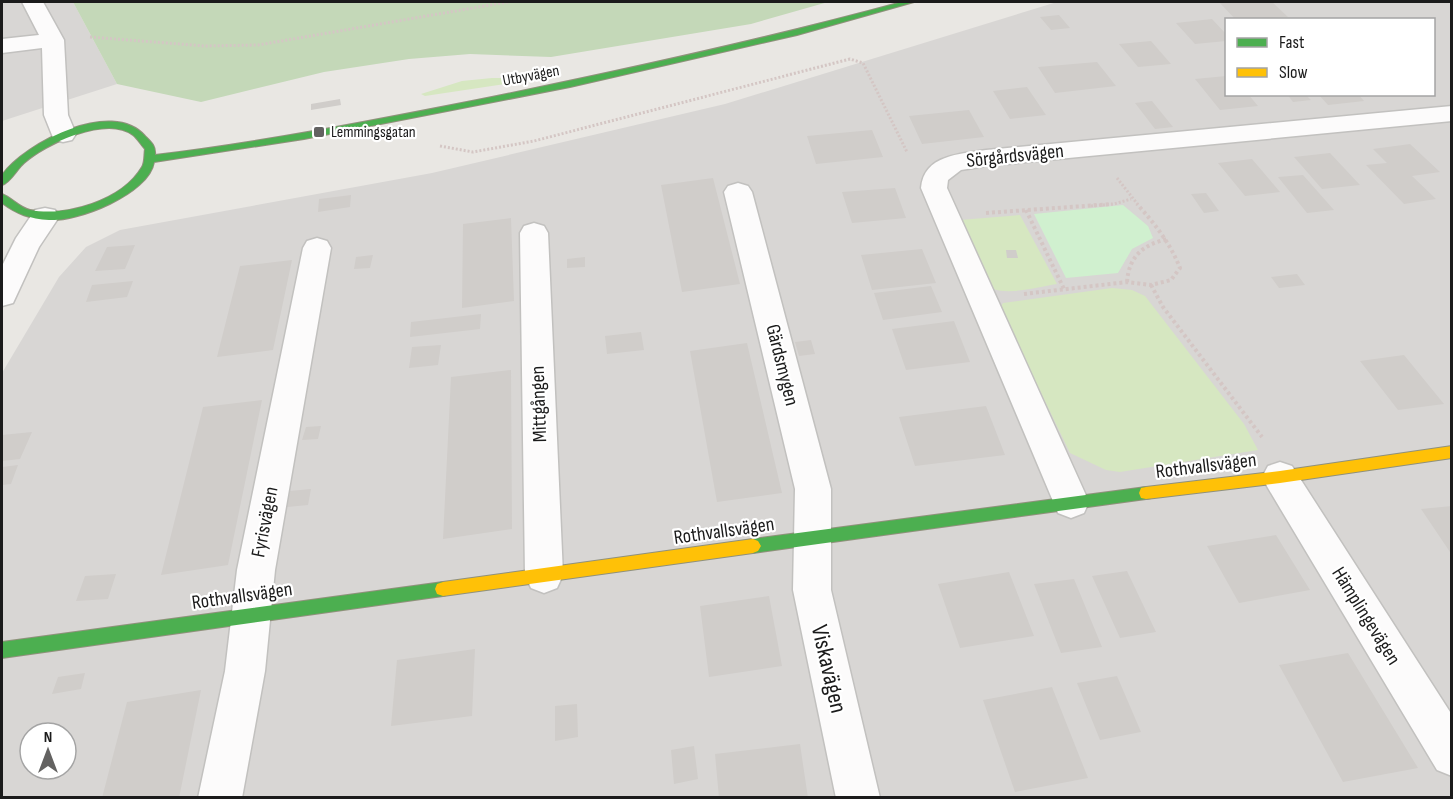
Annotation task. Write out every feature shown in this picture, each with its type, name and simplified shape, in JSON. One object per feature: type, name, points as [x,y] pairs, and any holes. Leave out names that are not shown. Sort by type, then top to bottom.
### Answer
[{"type":"street","points":[[33,2],[53,40],[56,115],[63,135]]},
{"type":"street","name":"Utbyvägen","points":[[152,159],[393,120],[632,74],[849,20],[910,2]]},
{"type":"street","points":[[2,46],[53,40]]},
{"type":"street","name":"Sörgårdsvägen","points":[[935,176],[954,163],[976,159],[1452,113]]},
{"type":"street","points":[[2,182],[11,167],[27,152],[63,135],[95,128],[116,127],[145,137],[152,147],[152,159],[146,172],[133,186],[115,198],[84,211],[45,217],[23,215],[8,207],[2,198]]},
{"type":"street","points":[[935,176],[934,188],[1071,502]]},
{"type":"street","name":"Gärdsmygen","points":[[738,192],[813,489],[811,539]]},
{"type":"street","points":[[2,295],[26,245],[45,217]]},
{"type":"street","name":"Mittgången","points":[[534,233],[544,575]]},
{"type":"street","name":"Fyrisvägen","points":[[220,798],[245,671],[256,570],[317,248]]},
{"type":"street","name":"Rothvallsvägen","points":[[2,650],[1071,502],[1280,477],[1452,452]]},
{"type":"street","name":"Hämplingevägen","points":[[1280,477],[1452,755]]},
{"type":"street","name":"Viskavägen","points":[[811,539],[812,590],[858,798]]},
{"type":"path","points":[[53,40],[99,37],[136,42],[204,46],[258,45],[508,2]]},
{"type":"path","points":[[432,144],[473,152],[534,141],[850,59],[863,63],[913,163],[935,176]]},
{"type":"path","points":[[982,298],[1127,282],[1151,285],[1171,280],[1180,268],[1167,239],[1153,219],[1131,199],[1098,148]]},
{"type":"path","points":[[946,216],[1114,204],[1131,199]]},
{"type":"path","points":[[1026,210],[1064,289]]},
{"type":"path","points":[[1127,282],[1130,261],[1137,250],[1167,239]]},
{"type":"path","points":[[1151,285],[1163,307],[1267,443],[1280,477]]},
{"type":"shaded area","points":[[2,2],[73,2],[117,84],[2,121]]},
{"type":"shaded area","points":[[1057,2],[1451,2],[1451,797],[2,798],[2,373],[59,277],[86,247],[120,230],[432,173],[725,104]]},
{"type":"green space","points":[[73,2],[828,2],[751,24],[551,57],[470,54],[409,59],[324,72],[201,102],[117,84]]},
{"type":"green space","points":[[535,78],[425,96],[421,94],[462,81]]},
{"type":"green space","points":[[1123,205],[1148,226],[1153,238],[1132,249],[1118,273],[1066,278],[1034,214]]},
{"type":"green space","points":[[1020,215],[1057,284],[1016,291],[993,289],[960,220]]},
{"type":"green space","points":[[1112,288],[1132,290],[1145,296],[1244,424],[1258,450],[1120,472],[1106,470],[1070,453],[1000,308],[1003,303]]},
{"type":"building","points":[[1219,2],[1272,2],[1288,17],[1271,18],[1234,18]]},
{"type":"building","points":[[1059,15],[1070,28],[1051,30],[1040,17]]},
{"type":"building","points":[[1212,19],[1225,33],[1225,41],[1195,44],[1176,23]]},
{"type":"building","points":[[1151,41],[1171,64],[1138,67],[1119,44]]},
{"type":"building","points":[[1097,62],[1116,86],[1055,93],[1038,67]]},
{"type":"building","points":[[1225,76],[1225,96],[1250,96],[1258,106],[1220,110],[1195,79]]},
{"type":"building","points":[[1027,87],[1046,115],[1010,119],[993,91]]},
{"type":"building","points":[[1288,96],[1307,96],[1311,100],[1293,102]]},
{"type":"building","points":[[1320,96],[1360,96],[1364,101],[1328,105]]},
{"type":"building","points":[[340,99],[341,105],[311,110],[311,104]]},
{"type":"building","points":[[1152,101],[1173,127],[1155,129],[1135,103]]},
{"type":"building","points":[[969,110],[984,137],[922,144],[909,116]]},
{"type":"building","points":[[872,130],[883,157],[816,164],[807,136]]},
{"type":"building","points":[[1410,144],[1440,172],[1412,176],[1436,199],[1404,204],[1366,165],[1387,163],[1373,149]]},
{"type":"building","points":[[1330,153],[1360,185],[1322,189],[1294,157]]},
{"type":"building","points":[[1252,159],[1280,192],[1245,196],[1218,163]]},
{"type":"building","points":[[1303,175],[1334,210],[1307,213],[1278,177]]},
{"type":"building","points":[[713,178],[740,284],[682,292],[661,185]]},
{"type":"building","points":[[895,188],[906,218],[852,223],[842,192]]},
{"type":"building","points":[[1206,193],[1219,211],[1204,213],[1191,194]]},
{"type":"building","points":[[351,195],[350,207],[318,212],[319,199]]},
{"type":"building","points":[[511,218],[514,301],[462,308],[463,224]]},
{"type":"building","points":[[135,245],[125,269],[95,271],[107,247]]},
{"type":"building","points":[[922,249],[936,283],[872,290],[861,255]]},
{"type":"building","points":[[1006,250],[1016,250],[1018,258],[1007,258]]},
{"type":"building","points":[[373,255],[370,268],[354,269],[356,257]]},
{"type":"building","points":[[585,257],[585,267],[567,268],[567,259]]},
{"type":"building","points":[[292,260],[273,350],[217,357],[240,266]]},
{"type":"building","points":[[1297,274],[1305,285],[1279,288],[1271,277]]},
{"type":"building","points":[[133,281],[127,297],[86,302],[92,285]]},
{"type":"building","points":[[931,286],[942,312],[883,320],[874,293]]},
{"type":"building","points":[[481,314],[480,329],[410,337],[411,322]]},
{"type":"building","points":[[954,321],[970,362],[906,370],[892,329]]},
{"type":"building","points":[[641,332],[644,350],[607,354],[605,336]]},
{"type":"building","points":[[811,340],[815,354],[799,356],[795,342]]},
{"type":"building","points":[[747,343],[782,493],[717,502],[690,351]]},
{"type":"building","points":[[441,345],[438,365],[409,368],[412,347]]},
{"type":"building","points":[[1404,355],[1444,404],[1398,410],[1360,361]]},
{"type":"building","points":[[511,370],[512,529],[443,539],[451,377]]},
{"type":"building","points":[[262,400],[228,565],[161,575],[203,407]]},
{"type":"building","points":[[986,406],[1005,455],[915,466],[899,417]]},
{"type":"building","points":[[321,426],[318,439],[302,440],[306,427]]},
{"type":"building","points":[[32,432],[20,459],[2,461],[2,435]]},
{"type":"building","points":[[18,465],[11,484],[2,485],[2,467]]},
{"type":"building","points":[[311,489],[308,505],[287,507],[290,491]]},
{"type":"building","points":[[1452,506],[1452,555],[1421,509]]},
{"type":"building","points":[[1276,535],[1310,590],[1239,603],[1207,546]]},
{"type":"building","points":[[1127,571],[1156,632],[1120,638],[1092,576]]},
{"type":"building","points":[[1009,572],[1034,636],[960,648],[938,584]]},
{"type":"building","points":[[116,574],[108,599],[76,601],[85,576]]},
{"type":"building","points":[[1074,579],[1102,647],[1061,653],[1034,584]]},
{"type":"building","points":[[769,596],[782,666],[709,677],[700,606]]},
{"type":"building","points":[[475,649],[472,716],[391,726],[397,660]]},
{"type":"building","points":[[1348,653],[1418,768],[1343,782],[1279,665]]},
{"type":"building","points":[[85,673],[81,689],[52,694],[58,677]]},
{"type":"building","points":[[1117,676],[1141,732],[1100,740],[1077,683]]},
{"type":"building","points":[[1052,687],[1088,778],[1015,792],[983,700]]},
{"type":"building","points":[[201,690],[179,798],[102,798],[127,702]]},
{"type":"building","points":[[577,704],[578,737],[555,741],[555,706]]},
{"type":"building","points":[[800,744],[808,798],[719,798],[715,754]]},
{"type":"building","points":[[694,746],[698,779],[674,784],[671,750]]},
{"type":"traffic: fast","points":[[152,159],[304,136],[570,84],[741,46],[910,2]]},
{"type":"traffic: fast","points":[[2,182],[18,162],[28,154],[60,137],[84,129],[104,126],[125,128],[137,133],[151,149],[148,167],[133,185],[110,200],[81,212],[51,217],[24,213],[2,198]]},
{"type":"traffic: fast","points":[[753,546],[1146,493]]},
{"type":"traffic: fast","points":[[2,650],[443,589]]},
{"type":"traffic: slow","points":[[1146,493],[1280,477],[1452,452]]},
{"type":"traffic: slow","points":[[443,589],[753,546]]},
{"type":"place","name":"Lemmingsgatan","points":[[319,132]]}]
